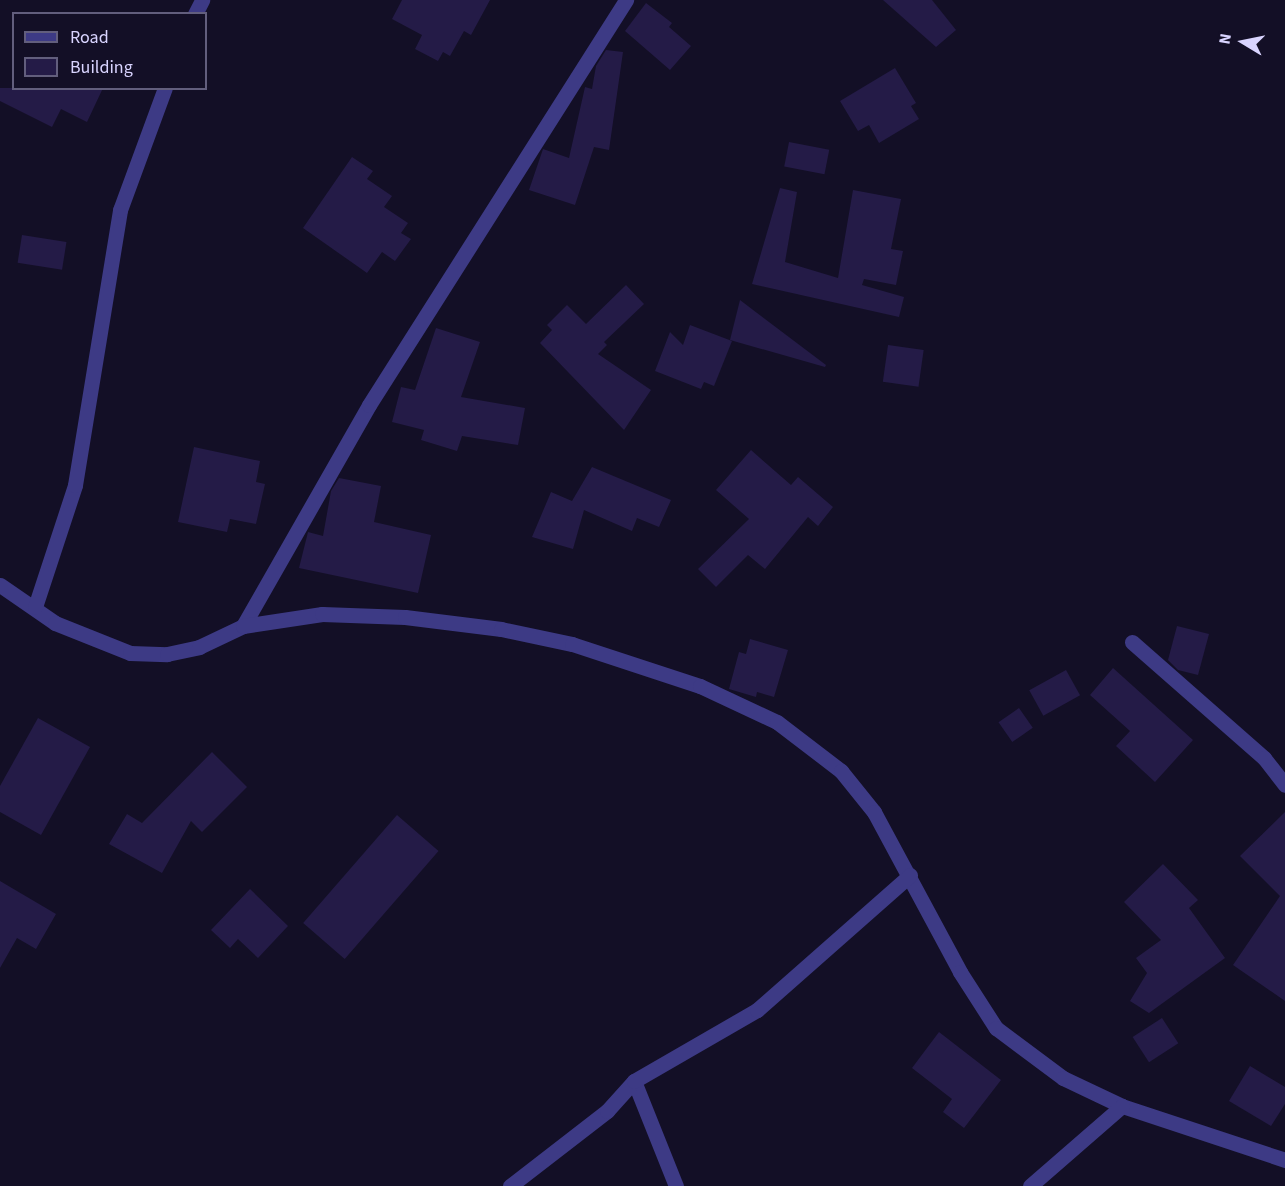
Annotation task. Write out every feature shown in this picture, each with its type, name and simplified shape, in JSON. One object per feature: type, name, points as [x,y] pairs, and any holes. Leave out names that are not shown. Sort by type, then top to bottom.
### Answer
[{"type":"street","points":[[243,626],[369,405],[627,0]]},
{"type":"street","points":[[35,607],[75,485],[120,210],[164,90]]},
{"type":"street","points":[[0,585],[55,623],[130,653],[167,654],[199,647],[243,626],[322,614],[405,617],[501,629],[572,644],[700,686],[777,722],[841,771],[874,812],[910,875],[960,972],[996,1028],[1063,1078],[1122,1106],[1285,1160]]},
{"type":"street","points":[[1132,642],[1264,758],[1285,785]]},
{"type":"street","points":[[510,1186],[606,1111],[634,1081],[758,1010],[910,875]]},
{"type":"street","points":[[634,1081],[676,1186]]},
{"type":"street","points":[[1030,1186],[1122,1106]]},
{"type":"building","points":[[402,0],[490,0],[471,35],[464,31],[450,56],[443,52],[438,61],[415,49],[422,35],[392,19]]},
{"type":"building","points":[[883,0],[932,0],[956,30],[936,47]]},
{"type":"building","points":[[646,3],[672,23],[669,27],[691,46],[670,70],[625,31]]},
{"type":"building","points":[[606,50],[623,52],[609,150],[594,147],[575,205],[529,190],[543,149],[569,158],[585,87],[592,89],[596,66]]},
{"type":"building","points":[[895,68],[916,103],[911,106],[919,119],[879,143],[869,125],[858,131],[840,101]]},
{"type":"building","points":[[0,88],[102,90],[87,122],[61,109],[52,127],[0,101]]},
{"type":"building","points":[[789,142],[829,150],[824,174],[784,167]]},
{"type":"building","points":[[352,157],[373,171],[367,179],[392,196],[384,207],[408,223],[401,233],[411,239],[395,261],[382,252],[367,273],[303,228]]},
{"type":"building","points":[[780,188],[797,192],[785,262],[838,278],[853,190],[901,199],[891,249],[903,251],[896,285],[864,279],[862,285],[904,297],[899,317],[752,284]]},
{"type":"building","points":[[22,235],[66,242],[62,270],[18,263]]},
{"type":"building","points":[[626,285],[644,304],[604,342],[607,345],[598,354],[651,390],[624,430],[540,343],[552,330],[547,325],[567,305],[586,324]]},
{"type":"building","points":[[740,300],[826,365],[825,367],[730,340]]},
{"type":"building","points":[[690,325],[732,341],[714,386],[704,382],[701,389],[655,371],[670,332],[683,345]]},
{"type":"building","points":[[436,328],[480,342],[461,397],[525,408],[518,445],[462,436],[457,451],[421,440],[424,430],[392,422],[401,387],[415,390]]},
{"type":"building","points":[[888,345],[924,350],[919,387],[883,382]]},
{"type":"building","points":[[194,447],[260,461],[256,482],[265,484],[256,524],[230,519],[227,532],[178,522]]},
{"type":"building","points":[[751,450],[791,485],[798,477],[833,507],[818,526],[808,517],[765,569],[748,555],[716,587],[698,569],[749,519],[716,490]]},
{"type":"building","points":[[592,467],[671,500],[659,527],[637,518],[632,531],[584,510],[573,549],[532,537],[551,492],[572,501]]},
{"type":"building","points":[[339,478],[381,486],[374,522],[431,535],[418,593],[299,568],[308,532],[323,536],[331,491]]},
{"type":"building","points":[[1177,626],[1209,634],[1198,675],[1178,670],[1168,660]]},
{"type":"building","points":[[750,639],[788,650],[774,697],[757,692],[756,697],[729,689],[739,652],[746,654]]},
{"type":"building","points":[[1113,668],[1193,740],[1155,782],[1116,746],[1130,731],[1090,695]]},
{"type":"building","points":[[1066,670],[1080,695],[1043,716],[1029,690]]},
{"type":"building","points":[[1019,708],[1033,728],[1012,742],[999,722]]},
{"type":"building","points":[[38,718],[90,747],[41,835],[0,812],[0,786]]},
{"type":"building","points":[[212,752],[247,787],[202,832],[191,821],[162,873],[109,844],[127,814],[142,823]]},
{"type":"building","points":[[1285,812],[1285,1001],[1233,965],[1280,896],[1240,856]]},
{"type":"building","points":[[397,815],[439,851],[345,959],[303,923]]},
{"type":"building","points":[[1163,864],[1198,900],[1189,908],[1225,958],[1149,1013],[1130,1001],[1147,973],[1136,958],[1161,940],[1124,902]]},
{"type":"building","points":[[0,881],[56,914],[36,949],[17,938],[0,968]]},
{"type":"building","points":[[250,889],[288,926],[258,958],[238,939],[230,948],[211,930]]},
{"type":"building","points":[[1162,1018],[1178,1043],[1149,1062],[1133,1037]]},
{"type":"building","points":[[939,1032],[1001,1080],[964,1128],[943,1112],[952,1099],[912,1068]]},
{"type":"building","points":[[1250,1066],[1285,1087],[1285,1104],[1271,1126],[1229,1101]]}]
